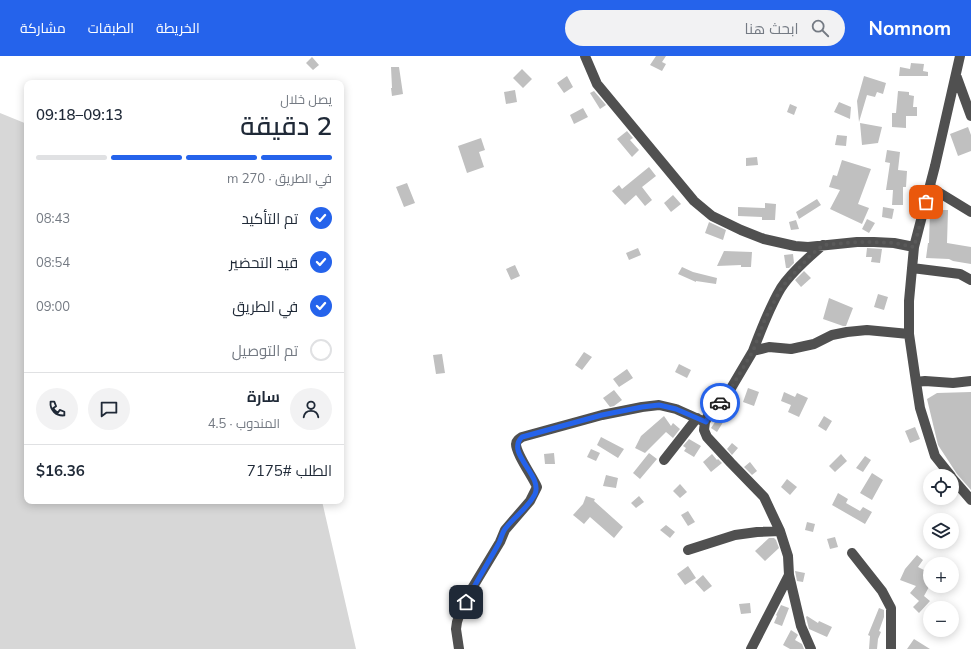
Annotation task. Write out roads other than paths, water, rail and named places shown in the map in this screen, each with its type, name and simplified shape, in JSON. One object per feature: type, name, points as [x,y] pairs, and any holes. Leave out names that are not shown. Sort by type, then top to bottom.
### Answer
[{"type":"street","points":[[585,56],[597,84],[694,201],[712,216],[764,239],[795,246],[874,242],[894,243],[914,247]]},
{"type":"street","points":[[945,469],[935,456],[920,408],[909,334],[909,301],[914,247],[930,187],[960,56]]},
{"type":"street","points":[[956,75],[971,116]]},
{"type":"street","points":[[930,187],[971,212]]},
{"type":"street","points":[[664,460],[701,420],[727,395],[753,351],[765,319],[782,287],[810,256],[823,245]]},
{"type":"street","points":[[912,268],[960,274],[971,280]]},
{"type":"street","points":[[753,351],[769,347],[791,349],[814,344],[832,335],[847,332],[867,330],[909,334]]},
{"type":"street","points":[[916,382],[924,381],[953,383],[971,381]]},
{"type":"street","points":[[459,649],[456,629],[460,614],[471,590],[500,542],[505,530],[530,502],[537,487],[519,453],[516,444],[518,440],[527,435],[602,415],[659,405],[676,409],[701,420],[707,437],[730,463],[764,497],[780,531],[788,556],[789,575],[801,626],[810,649]]},
{"type":"street","points":[[959,486],[971,500]]},
{"type":"street","points":[[688,550],[734,535],[780,531]]},
{"type":"street","points":[[852,553],[882,591],[891,608],[891,649]]},
{"type":"street","points":[[751,649],[789,575]]}]
